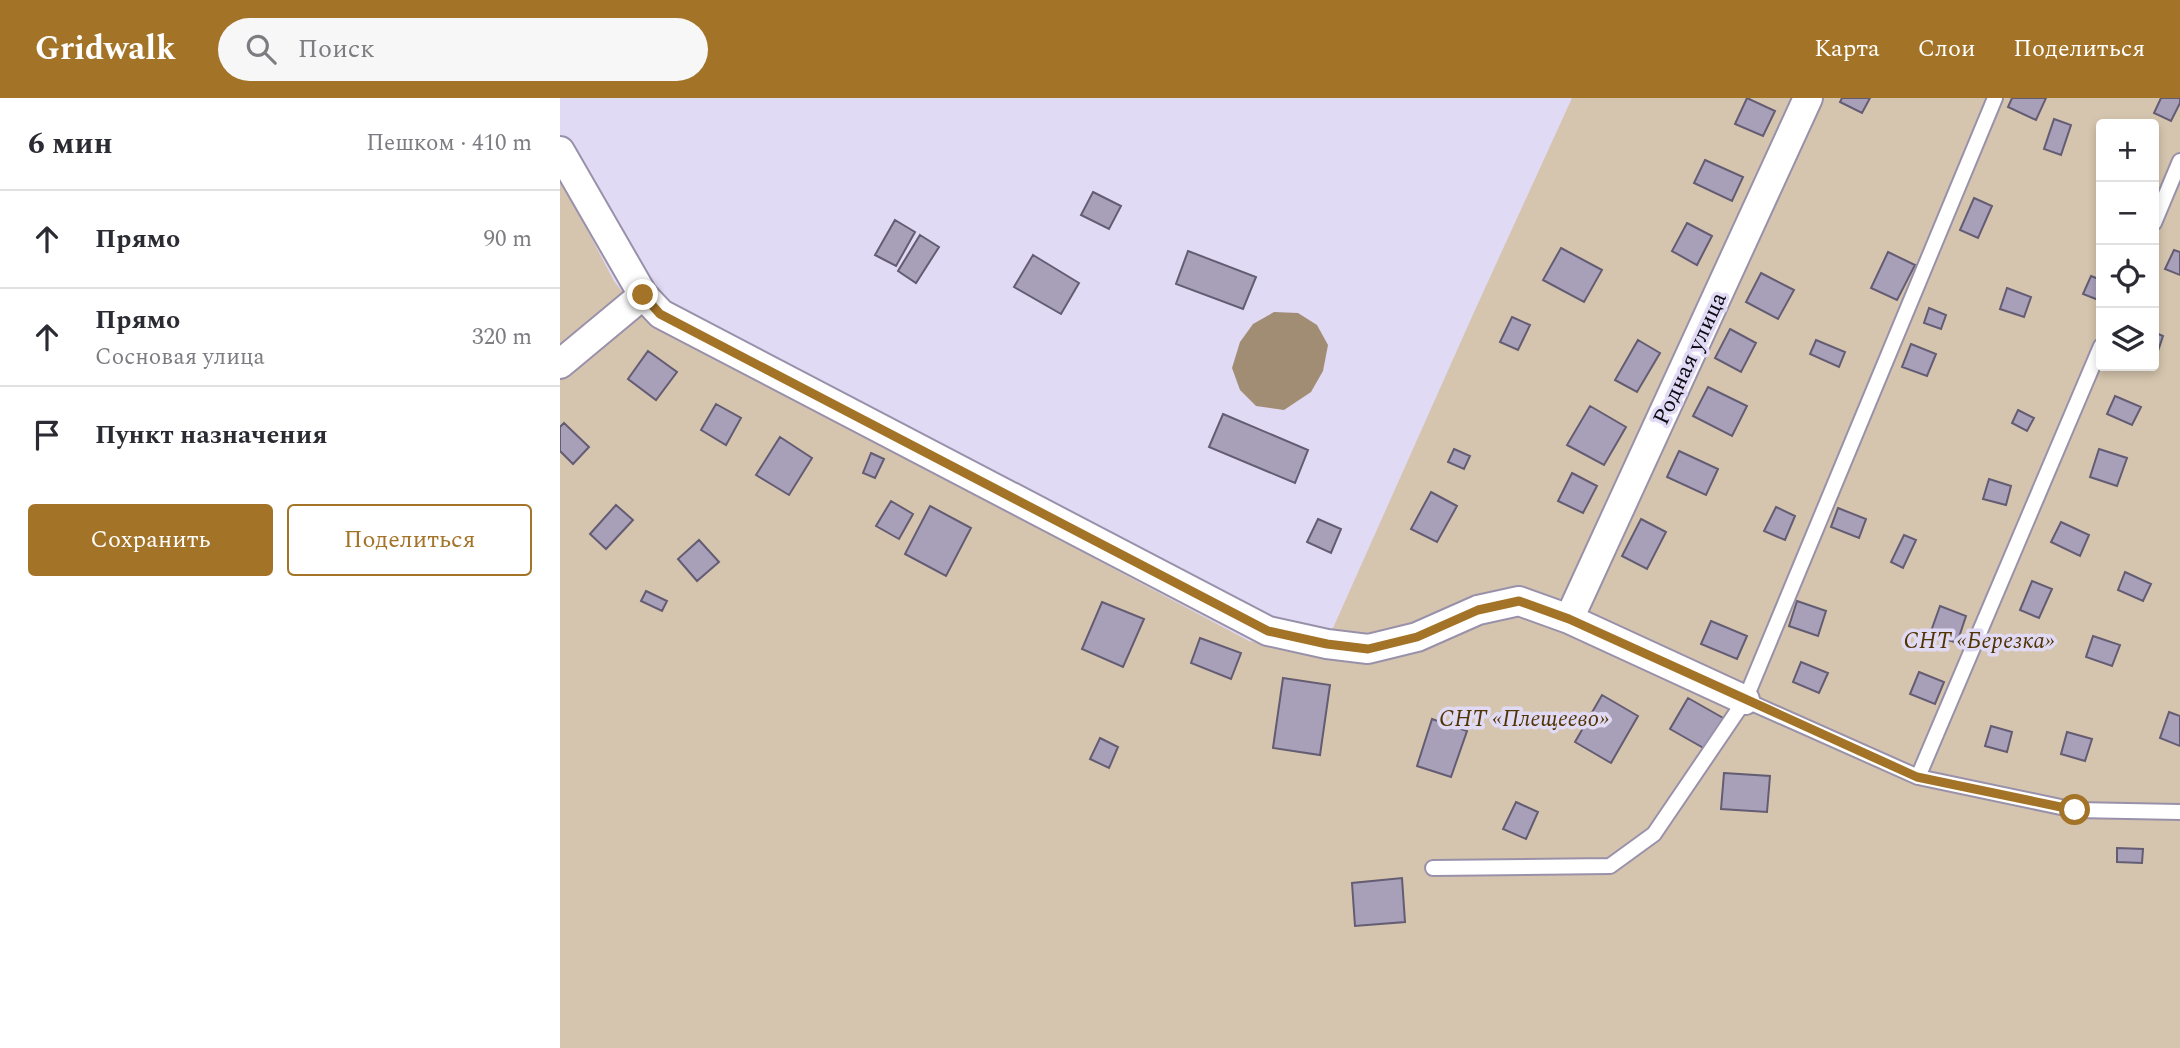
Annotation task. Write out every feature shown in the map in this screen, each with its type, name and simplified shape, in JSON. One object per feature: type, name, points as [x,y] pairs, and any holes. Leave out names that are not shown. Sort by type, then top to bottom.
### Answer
[{"type":"street","name":"Родная улица","points":[[1569,619],[1808,98]]},
{"type":"street","points":[[560,151],[643,295],[660,314],[1268,631],[1327,644],[1368,649],[1417,637],[1478,610],[1519,601],[1569,619],[1745,700]]},
{"type":"street","points":[[560,364],[643,295]]},
{"type":"lane","points":[[1433,868],[1610,866],[1654,834],[1745,700],[1994,98]]},
{"type":"lane","points":[[2159,211],[2180,161]]},
{"type":"lane","points":[[1917,777],[2096,358]]},
{"type":"lane","points":[[1745,700],[1917,777],[2075,810],[2180,812]]},
{"type":"green space","points":[[1572,98],[2180,98],[2180,1048],[560,1048],[560,178],[614,281],[641,316],[1249,641],[1321,655]]},
{"type":"shaded area","points":[[1274,312],[1298,313],[1317,325],[1328,345],[1323,371],[1311,392],[1284,410],[1256,406],[1240,390],[1232,368],[1240,342],[1253,324]]},
{"type":"building","points":[[1747,98],[1775,111],[1763,136],[1735,124]]},
{"type":"building","points":[[1842,98],[1870,98],[1862,113],[1840,102]]},
{"type":"building","points":[[2012,98],[2046,98],[2036,120],[2008,107]]},
{"type":"building","points":[[2161,98],[2180,98],[2171,121],[2154,113]]},
{"type":"building","points":[[2054,119],[2071,125],[2061,155],[2044,149]]},
{"type":"building","points":[[1705,160],[1743,177],[1732,201],[1694,183]]},
{"type":"building","points":[[1093,192],[1121,206],[1109,229],[1081,215]]},
{"type":"building","points":[[1974,198],[1992,206],[1978,238],[1960,230]]},
{"type":"building","points":[[895,220],[915,232],[896,266],[875,255]]},
{"type":"building","points":[[1687,223],[1712,236],[1697,265],[1672,251]]},
{"type":"building","points":[[920,235],[939,247],[916,283],[898,271]]},
{"type":"building","points":[[1561,248],[1602,270],[1584,302],[1543,280]]},
{"type":"building","points":[[2174,250],[2180,252],[2180,275],[2165,269]]},
{"type":"building","points":[[1188,251],[1256,277],[1243,309],[1176,284]]},
{"type":"building","points":[[1888,252],[1915,265],[1897,300],[1871,288]]},
{"type":"building","points":[[1033,255],[1079,283],[1061,314],[1014,287]]},
{"type":"building","points":[[1761,273],[1794,290],[1778,319],[1746,302]]},
{"type":"building","points":[[2091,276],[2096,278],[2096,299],[2083,294]]},
{"type":"building","points":[[2007,288],[2031,297],[2024,317],[2000,309]]},
{"type":"building","points":[[1929,308],[1946,315],[1941,329],[1924,323]]},
{"type":"building","points":[[1512,317],[1530,325],[1518,350],[1500,342]]},
{"type":"building","points":[[1730,329],[1756,343],[1741,372],[1715,358]]},
{"type":"building","points":[[1638,340],[1660,353],[1637,392],[1615,380]]},
{"type":"building","points":[[1816,340],[1845,352],[1839,367],[1810,354]]},
{"type":"building","points":[[1911,344],[1936,354],[1927,376],[1902,367]]},
{"type":"building","points":[[648,351],[677,372],[656,400],[628,379]]},
{"type":"building","points":[[1708,387],[1747,406],[1732,436],[1693,416]]},
{"type":"building","points":[[2115,396],[2141,407],[2132,425],[2107,414]]},
{"type":"building","points":[[716,404],[741,418],[726,445],[701,430]]},
{"type":"building","points":[[1590,406],[1626,427],[1604,465],[1567,445]]},
{"type":"building","points":[[2018,410],[2034,418],[2027,431],[2012,423]]},
{"type":"building","points":[[1223,414],[1308,450],[1295,483],[1209,447]]},
{"type":"building","points":[[564,423],[589,447],[573,464],[560,451],[560,427]]},
{"type":"building","points":[[780,437],[812,458],[789,495],[756,475]]},
{"type":"building","points":[[1454,449],[1470,456],[1464,469],[1448,462]]},
{"type":"building","points":[[2099,449],[2127,458],[2117,486],[2090,477]]},
{"type":"building","points":[[1679,451],[1718,469],[1706,495],[1667,477]]},
{"type":"building","points":[[871,453],[884,459],[875,478],[863,473]]},
{"type":"building","points":[[1572,473],[1597,486],[1583,513],[1558,501]]},
{"type":"building","points":[[1989,479],[2011,486],[2006,505],[1983,499]]},
{"type":"building","points":[[1431,492],[1457,506],[1437,542],[1411,529]]},
{"type":"building","points":[[891,501],[913,514],[899,539],[876,526]]},
{"type":"building","points":[[616,505],[633,520],[606,549],[590,534]]},
{"type":"building","points":[[930,506],[971,528],[946,576],[905,554]]},
{"type":"building","points":[[1776,507],[1795,516],[1785,540],[1764,531]]},
{"type":"building","points":[[1838,508],[1866,519],[1859,538],[1831,527]]},
{"type":"building","points":[[1318,519],[1341,529],[1331,553],[1307,542]]},
{"type":"building","points":[[1641,519],[1666,532],[1647,569],[1622,556]]},
{"type":"building","points":[[2061,522],[2089,535],[2080,556],[2051,542]]},
{"type":"building","points":[[1904,535],[1916,540],[1903,568],[1891,562]]},
{"type":"building","points":[[699,540],[719,562],[697,581],[678,559]]},
{"type":"building","points":[[2125,572],[2151,584],[2143,601],[2118,590]]},
{"type":"building","points":[[2032,581],[2052,589],[2039,618],[2020,610]]},
{"type":"building","points":[[646,591],[667,601],[662,611],[641,601]]},
{"type":"building","points":[[1797,601],[1826,611],[1818,636],[1789,626]]},
{"type":"building","points":[[1102,602],[1144,619],[1123,667],[1082,649]]},
{"type":"building","points":[[1940,606],[1966,616],[1957,643],[1930,634]]},
{"type":"building","points":[[1711,621],[1747,636],[1737,659],[1701,644]]},
{"type":"building","points":[[2093,636],[2120,645],[2112,666],[2086,657]]},
{"type":"building","points":[[1200,638],[1241,653],[1231,679],[1191,663]]},
{"type":"building","points":[[1801,662],[1828,673],[1819,693],[1793,682]]},
{"type":"building","points":[[1919,672],[1944,682],[1935,704],[1910,694]]},
{"type":"building","points":[[1283,678],[1330,685],[1320,755],[1273,748]]},
{"type":"building","points":[[1602,695],[1638,716],[1611,763],[1575,742]]},
{"type":"building","points":[[1688,698],[1725,719],[1707,750],[1670,729]]},
{"type":"building","points":[[2169,712],[2180,716],[2180,746],[2160,738]]},
{"type":"building","points":[[1432,719],[1467,731],[1451,777],[1417,766]]},
{"type":"building","points":[[1991,726],[2012,732],[2007,752],[1985,746]]},
{"type":"building","points":[[2067,732],[2092,739],[2085,761],[2061,754]]},
{"type":"building","points":[[1100,738],[1118,747],[1109,768],[1090,759]]},
{"type":"building","points":[[1724,773],[1770,776],[1767,812],[1721,809]]},
{"type":"building","points":[[1516,802],[1538,812],[1526,839],[1503,829]]},
{"type":"building","points":[[2117,848],[2143,849],[2142,863],[2117,862]]},
{"type":"building","points":[[1402,878],[1405,922],[1355,926],[1352,883]]},
{"type":"route","points":[[643,295],[660,314],[1268,631],[1327,644],[1368,649],[1417,637],[1478,610],[1519,601],[1569,619],[1917,777],[2075,810]]},
{"type":"park label","name":"СНТ «Березка»","points":[[1979,640]]},
{"type":"park label","name":"СНТ «Плещеево»","points":[[1524,718]]}]
